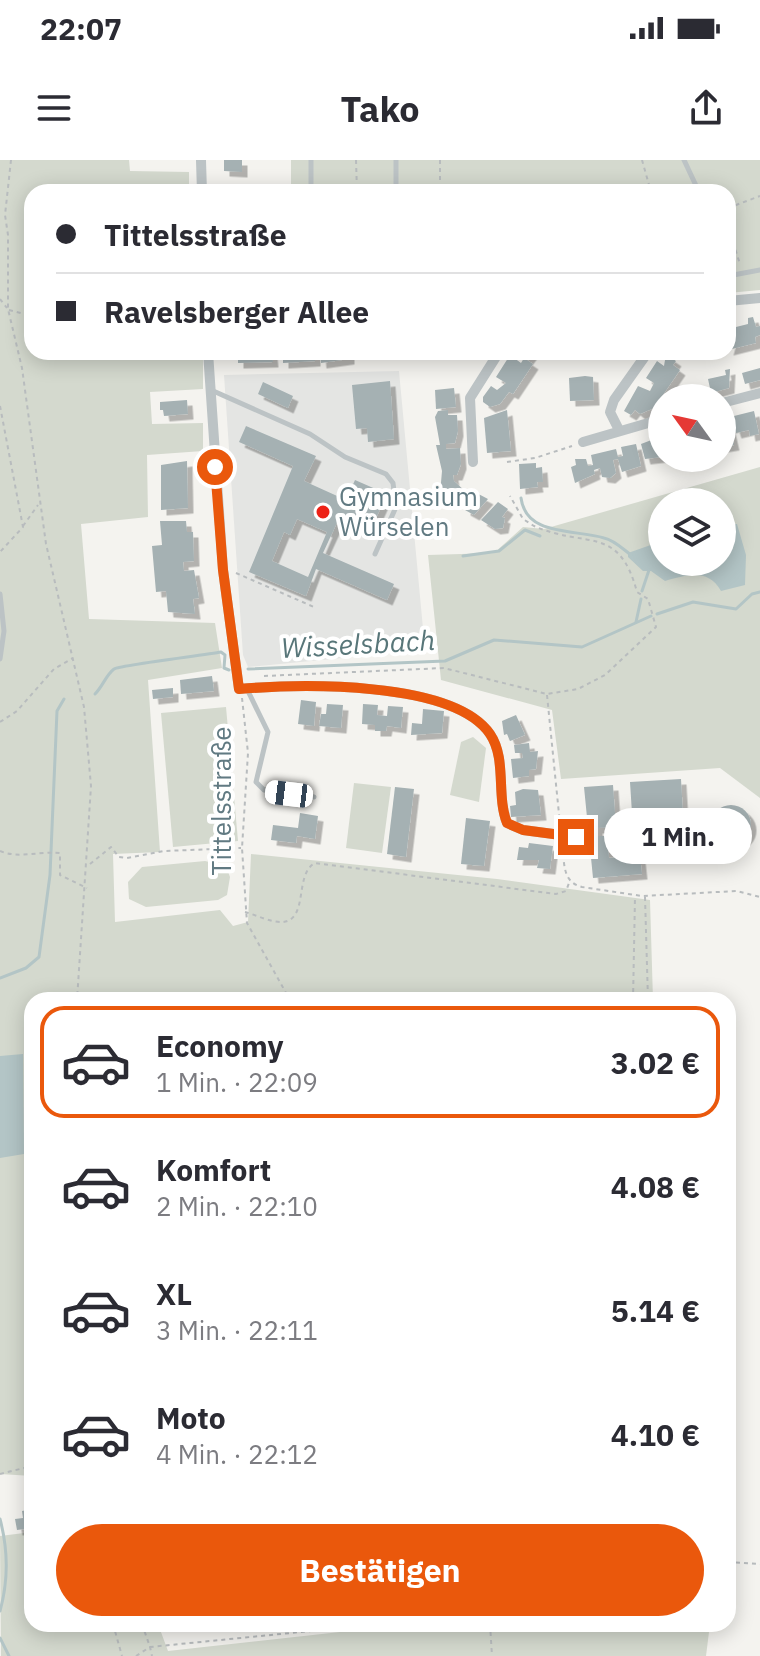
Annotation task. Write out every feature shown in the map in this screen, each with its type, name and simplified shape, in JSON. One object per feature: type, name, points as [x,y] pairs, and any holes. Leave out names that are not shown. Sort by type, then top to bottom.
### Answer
[{"type":"street","points":[[201,160],[202,184]]},
{"type":"street","points":[[736,300],[760,298]]},
{"type":"street","name":"Tittelsstraße","points":[[208,360],[223,570],[243,689]]},
{"type":"street","points":[[473,462],[470,398],[494,360]]},
{"type":"street","points":[[619,430],[610,412],[614,400],[642,360]]},
{"type":"street","points":[[736,399],[760,393]]},
{"type":"street","points":[[583,442],[648,423]]},
{"type":"street","points":[[243,689],[320,685],[372,690],[456,707],[477,719],[497,747],[507,823],[523,830],[576,837]]},
{"type":"lane","points":[[311,160],[311,184]]},
{"type":"lane","points":[[396,160],[396,184]]},
{"type":"lane","points":[[684,160],[695,184]]},
{"type":"lane","points":[[736,274],[760,270]]},
{"type":"lane","points":[[210,390],[310,434],[345,457],[386,474],[393,483],[396,507],[375,554]]},
{"type":"lane","points":[[0,594],[4,631],[0,659]]},
{"type":"lane","points":[[243,689],[268,732],[256,782],[264,790],[314,797]]},
{"type":"path","points":[[11,160],[5,215],[8,309],[22,368],[39,503],[74,657],[91,786],[89,865],[78,992]]},
{"type":"path","points":[[356,160],[357,184]]},
{"type":"path","points":[[440,160],[440,184]]},
{"type":"path","points":[[642,160],[649,184]]},
{"type":"path","points":[[736,205],[760,196]]},
{"type":"path","points":[[736,253],[742,273]]},
{"type":"path","points":[[0,299],[8,309],[24,314]]},
{"type":"path","points":[[0,312],[8,309]]},
{"type":"path","points":[[0,406],[23,527]]},
{"type":"path","points":[[507,462],[535,458],[583,442]]},
{"type":"path","points":[[264,676],[444,668],[547,694],[578,689],[605,675],[656,627],[648,599],[637,592],[626,558],[610,546],[534,526],[523,519],[510,496]]},
{"type":"path","points":[[0,552],[23,527],[39,503]]},
{"type":"path","points":[[223,570],[314,607]]},
{"type":"path","points":[[0,722],[17,711],[54,669],[74,657]]},
{"type":"path","name":"Tittelsstraße","points":[[243,689],[248,753],[242,848],[245,912],[247,923],[286,992]]},
{"type":"path","points":[[245,912],[282,922],[292,918],[298,908],[303,878],[315,863],[556,894],[566,891],[569,882],[561,836],[547,694]]},
{"type":"path","points":[[89,865],[111,847],[127,858],[164,851],[242,848]]},
{"type":"path","points":[[0,851],[13,857],[60,853],[60,875],[87,888]]},
{"type":"path","points":[[569,882],[582,887],[645,896],[737,891],[760,897]]},
{"type":"path","points":[[633,992],[635,895]]},
{"type":"path","points":[[645,896],[648,992]]},
{"type":"path","points":[[0,1474],[24,1469]]},
{"type":"path","points":[[736,1562],[760,1564]]},
{"type":"path","points":[[115,1632],[122,1656]]},
{"type":"path","points":[[145,1632],[152,1656]]},
{"type":"path","points":[[136,1656],[150,1647],[301,1632]]},
{"type":"path","points":[[490,1632],[492,1656]]},
{"type":"shaded area","points":[[0,160],[129,160],[130,171],[189,172],[189,184],[24,184],[24,360],[203,360],[203,389],[150,392],[152,424],[203,423],[203,451],[147,455],[148,517],[81,524],[89,619],[215,623],[222,668],[148,680],[160,852],[113,854],[115,922],[220,910],[233,926],[248,922],[251,854],[497,879],[650,900],[653,992],[24,992],[24,1476],[0,1474]]},
{"type":"shaded area","points":[[291,160],[760,160],[760,290],[736,292],[736,184],[291,184]]},
{"type":"shaded area","name":"Gymnasium Würselen","points":[[399,371],[425,650],[248,667],[243,655],[224,375]]},
{"type":"shaded area","points":[[760,467],[760,798],[720,768],[561,779],[552,710],[441,680],[428,555],[494,553],[523,527],[544,529],[648,499],[648,576],[736,576],[736,488],[687,488]]},
{"type":"shaded area","points":[[737,524],[746,555],[745,585],[721,591],[703,576],[736,576]]},
{"type":"shaded area","points":[[648,546],[648,571],[643,571],[628,557],[628,553]]},
{"type":"shaded area","points":[[658,576],[688,576],[681,577],[665,581]]},
{"type":"shaded area","points":[[226,707],[238,841],[173,847],[161,713]]},
{"type":"shaded area","points":[[473,737],[486,748],[479,802],[450,795],[461,742]]},
{"type":"shaded area","points":[[354,783],[391,787],[382,853],[346,848]]},
{"type":"shaded area","points":[[205,861],[226,866],[230,877],[227,895],[218,900],[146,907],[129,899],[128,882],[142,867]]},
{"type":"shaded area","points":[[23,1054],[24,1154],[0,1158],[0,1056]]},
{"type":"shaded area","points":[[24,1533],[24,1632],[161,1632],[168,1651],[340,1632],[709,1632],[706,1656],[1,1656],[0,1536]]},
{"type":"building","points":[[224,160],[242,160],[242,172],[224,171]]},
{"type":"building","points":[[753,317],[756,327],[760,326],[760,335],[755,337],[756,343],[736,348],[736,327],[748,324],[748,318]]},
{"type":"building","points":[[238,360],[273,362],[238,363]]},
{"type":"building","points":[[283,360],[315,360],[315,361],[283,363]]},
{"type":"building","points":[[507,360],[521,363],[527,360],[533,364],[513,394],[509,392],[500,404],[490,407],[483,402],[491,386],[497,390],[506,383],[496,377]]},
{"type":"building","points":[[665,360],[676,361],[673,365],[680,370],[670,384],[654,384],[646,378],[657,361],[664,366]]},
{"type":"building","points":[[760,368],[760,380],[745,384],[742,373]]},
{"type":"building","points":[[730,369],[729,384],[709,384],[708,379],[726,375],[725,370]]},
{"type":"building","points":[[593,377],[594,400],[570,401],[569,378]]},
{"type":"building","points":[[390,381],[394,439],[368,442],[367,428],[356,429],[352,385]]},
{"type":"building","points":[[263,382],[293,396],[288,408],[258,394]]},
{"type":"building","points":[[638,386],[648,390],[648,411],[640,414],[635,410],[631,415],[624,411]]},
{"type":"building","points":[[454,388],[456,407],[436,409],[435,390]]},
{"type":"building","points":[[187,400],[188,414],[164,416],[163,410],[160,410],[160,402]]},
{"type":"building","points":[[448,410],[448,415],[457,415],[458,431],[455,443],[446,444],[446,449],[460,448],[461,464],[457,475],[453,475],[454,481],[467,493],[469,489],[488,499],[474,515],[465,510],[466,504],[440,494],[442,471],[436,445],[440,445],[435,417],[438,411]]},
{"type":"building","points":[[507,410],[511,451],[487,453],[484,418]]},
{"type":"building","points":[[754,411],[759,434],[750,436],[749,430],[736,433],[736,416]]},
{"type":"building","points":[[246,426],[316,456],[304,481],[346,500],[355,480],[387,494],[371,529],[340,516],[323,553],[394,584],[387,600],[316,569],[306,596],[249,572],[293,466],[239,442]],"holes":[[[297,519],[327,532],[308,577],[272,561],[284,532],[290,535]]]},
{"type":"building","points":[[648,441],[648,459],[645,459],[641,444]]},
{"type":"building","points":[[636,444],[641,466],[622,472],[618,459],[613,460],[616,473],[610,478],[602,477],[600,468],[594,470],[595,474],[575,483],[571,467],[576,465],[575,459],[586,459],[588,466],[593,465],[591,455],[616,449],[618,457],[623,456],[621,447]]},
{"type":"building","points":[[187,461],[188,508],[161,510],[161,465]]},
{"type":"building","points":[[536,463],[536,468],[542,467],[543,482],[537,482],[538,487],[520,489],[519,464]]},
{"type":"building","points":[[498,502],[508,509],[502,517],[505,518],[503,528],[495,529],[481,520]]},
{"type":"building","points":[[160,521],[186,521],[187,532],[193,532],[194,561],[183,562],[184,571],[194,570],[199,598],[193,599],[195,614],[168,612],[166,591],[156,592],[152,546],[162,545]]},
{"type":"building","points":[[212,676],[214,691],[181,694],[180,680]]},
{"type":"building","points":[[173,688],[173,697],[153,699],[152,690]]},
{"type":"building","points":[[301,700],[316,702],[314,726],[298,724]]},
{"type":"building","points":[[327,704],[343,705],[341,728],[319,726],[321,714],[326,714]]},
{"type":"building","points":[[363,704],[378,705],[377,715],[387,716],[388,706],[403,707],[401,728],[387,726],[386,731],[375,731],[375,725],[362,724]]},
{"type":"building","points":[[423,709],[444,711],[442,733],[411,735],[412,723],[422,724]]},
{"type":"building","points":[[516,715],[525,735],[510,741],[507,734],[504,735],[502,721]]},
{"type":"building","points":[[529,743],[530,752],[538,751],[536,769],[529,770],[529,776],[513,778],[511,759],[523,758],[522,753],[515,753],[514,745]]},
{"type":"building","points":[[681,779],[685,850],[635,854],[629,829],[633,829],[630,782]]},
{"type":"building","points":[[613,785],[616,827],[597,828],[598,836],[607,836],[609,858],[640,856],[642,874],[593,878],[584,787]]},
{"type":"building","points":[[395,787],[414,789],[406,857],[387,854]]},
{"type":"building","points":[[538,790],[541,815],[511,817],[510,806],[516,805],[515,792]]},
{"type":"building","points":[[731,805],[745,811],[751,825],[745,839],[731,845],[717,839],[711,825],[717,811]]},
{"type":"building","points":[[300,813],[318,816],[315,839],[297,836],[296,843],[271,840],[273,825],[298,828]]},
{"type":"building","points":[[466,818],[490,821],[484,866],[461,864]]},
{"type":"building","points":[[529,843],[553,846],[550,869],[537,868],[539,860],[517,860],[519,847],[528,848]]},
{"type":"building","points":[[24,1511],[24,1529],[17,1530],[15,1519],[23,1518]]},
{"type":"waterway","points":[[521,498],[525,511],[542,525],[608,539],[631,555]]},
{"type":"waterway","points":[[463,556],[499,551],[525,530],[540,536]]},
{"type":"waterway","points":[[642,591],[648,573]]},
{"type":"waterway","name":"Wisselsbach","points":[[657,614],[693,602],[736,609],[752,594],[760,592]]},
{"type":"waterway","points":[[636,622],[641,599]]},
{"type":"waterway","name":"Wisselsbach","points":[[248,669],[445,661],[494,640],[582,647],[651,616]]},
{"type":"waterway","name":"Wisselsbach","points":[[95,694],[114,669],[131,665],[221,652],[225,655],[224,668],[229,670]]},
{"type":"waterway","name":"Wisselsbach","points":[[0,978],[26,968],[39,957],[50,875],[57,711],[64,699]]},
{"type":"waterway","points":[[0,1519],[6,1565],[0,1611]]},
{"type":"waterway","points":[[0,1638],[9,1656]]},
{"type":"place","name":"Gymnasium Würselen","points":[[323,512]]},
{"type":"route","points":[[215,467],[223,570],[239,689],[306,684],[372,690],[445,702],[477,719],[497,747],[507,823],[523,830],[576,837]]}]
